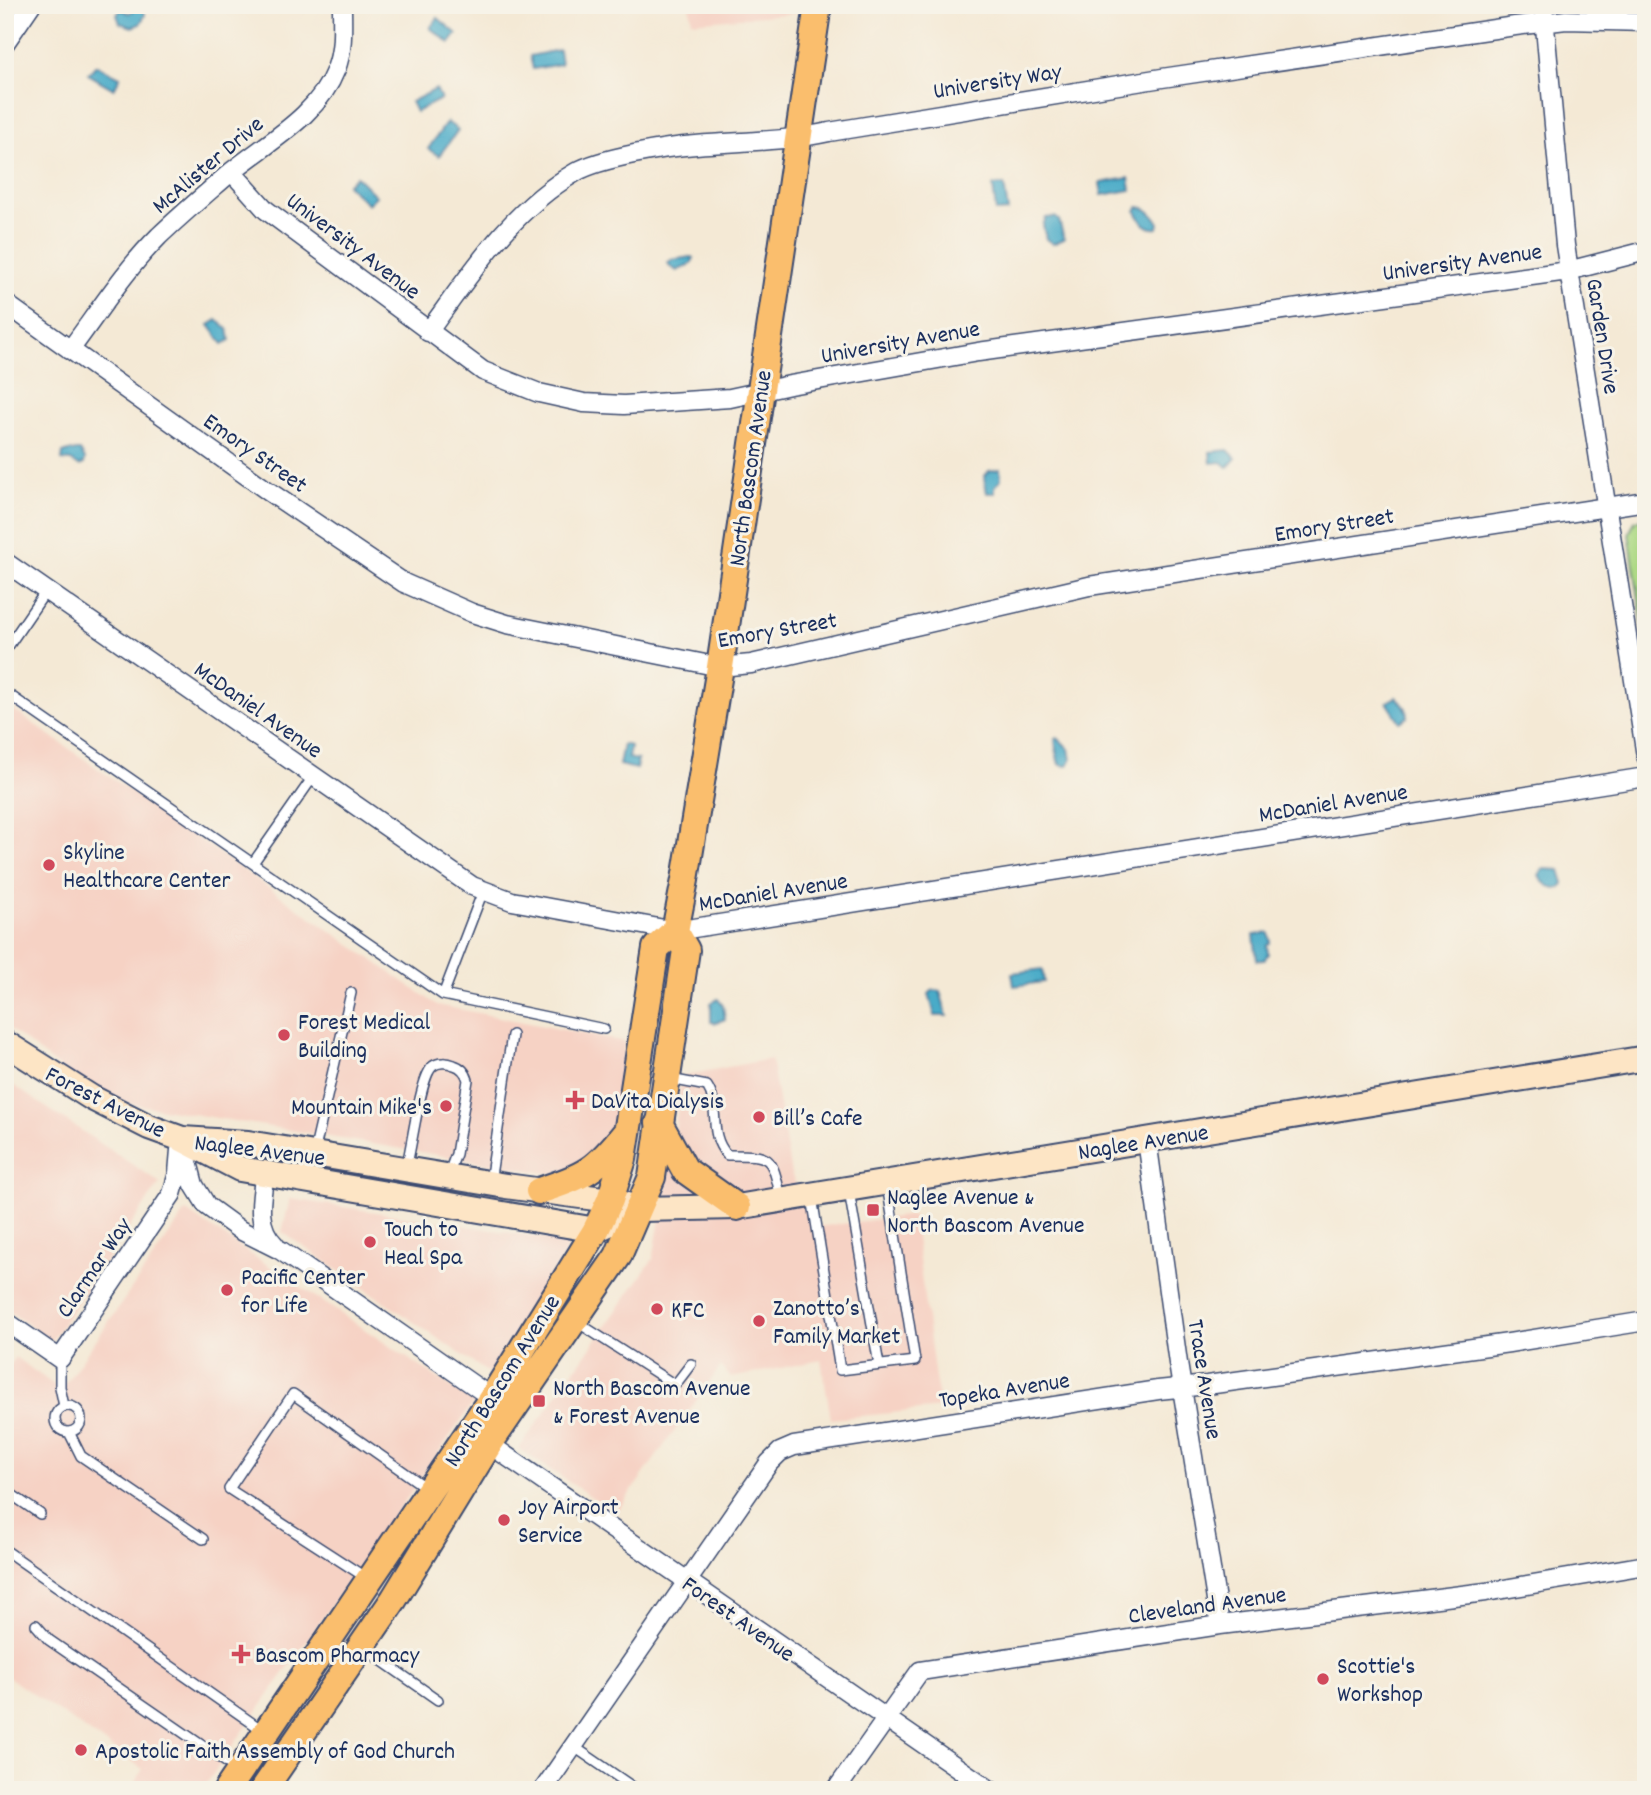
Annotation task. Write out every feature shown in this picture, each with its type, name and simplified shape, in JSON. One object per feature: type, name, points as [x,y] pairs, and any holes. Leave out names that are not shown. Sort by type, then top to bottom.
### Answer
[{"type":"main road","name":"North Bascom Avenue","points":[[234,1781],[492,1398],[596,1230],[619,1178],[656,948],[675,931],[720,667],[818,5]]},
{"type":"main road","name":"North Bascom Avenue","points":[[263,1790],[394,1599],[489,1444],[618,1256],[652,1177],[686,950],[675,931]]},
{"type":"main road","name":"Forest Avenue","points":[[5,1043],[92,1098],[149,1127],[182,1139]]},
{"type":"main road","name":"Naglee Avenue","points":[[182,1139],[248,1143],[490,1184],[610,1200],[640,1209],[737,1207],[1646,1058]]},
{"type":"main road","points":[[659,1123],[685,1170],[737,1207]]},
{"type":"main road","points":[[539,1191],[580,1177],[592,1169],[606,1158],[628,1130]]},
{"type":"main road","name":"Naglee Avenue","points":[[182,1139],[240,1169],[596,1230],[640,1209]]},
{"type":"street","points":[[5,43],[31,5]]},
{"type":"street","name":"McAlister Drive","points":[[70,350],[114,288],[158,237],[232,172],[305,115],[325,91],[337,68],[343,44],[342,5]]},
{"type":"street","name":"University Way","points":[[428,332],[498,236],[532,202],[578,170],[630,155],[694,145],[798,139],[1543,14],[1566,20],[1646,22]]},
{"type":"street","name":"Garden Drive","points":[[1543,14],[1568,271],[1646,756]]},
{"type":"street","name":"University Avenue","points":[[232,172],[266,211],[483,371],[539,393],[584,403],[624,405],[728,399],[790,385],[978,352],[1568,271],[1646,251]]},
{"type":"street","name":"Emory Street","points":[[5,303],[268,491],[404,583],[472,613],[507,624],[720,667],[751,663],[1089,586],[1646,500]]},
{"type":"street","name":"McDaniel Avenue","points":[[5,562],[313,777],[483,891],[512,901],[675,931],[1646,777]]},
{"type":"street","name":"Forest Avenue","points":[[182,1139],[194,1185],[207,1206],[240,1230],[280,1250],[492,1398]]},
{"type":"street","name":"Clarmar Way","points":[[60,1359],[172,1194],[178,1173],[182,1139]]},
{"type":"street","name":"Trace Avenue","points":[[1147,1140],[1182,1388],[1220,1625]]},
{"type":"street","name":"Forest Avenue","points":[[265,1173],[260,1204],[263,1225],[266,1236],[280,1250]]},
{"type":"street","points":[[5,1321],[60,1359]]},
{"type":"street","name":"Topeka Avenue","points":[[543,1790],[769,1463],[780,1452],[794,1446],[1646,1321]]},
{"type":"street","name":"Forest Avenue","points":[[489,1444],[990,1790]]},
{"type":"street","name":"Cleveland Avenue","points":[[836,1790],[920,1671],[1220,1625],[1486,1592],[1646,1565]]},
{"type":"lane","points":[[5,651],[47,591]]},
{"type":"lane","points":[[5,692],[443,995],[604,1029]]},
{"type":"lane","points":[[253,863],[313,777]]},
{"type":"lane","points":[[443,995],[483,891]]},
{"type":"lane","points":[[314,1154],[351,993]]},
{"type":"lane","points":[[490,1184],[512,1035]]},
{"type":"lane","points":[[406,1170],[424,1082],[431,1067],[440,1062],[456,1065],[466,1073],[468,1080],[456,1154],[447,1176]]},
{"type":"lane","points":[[666,1079],[707,1086],[713,1095],[713,1124],[720,1148],[727,1155],[761,1155],[771,1162],[782,1200]]},
{"type":"lane","points":[[811,1195],[840,1370],[915,1361],[887,1183]]},
{"type":"lane","points":[[849,1189],[879,1365]]},
{"type":"lane","points":[[575,1321],[676,1385],[691,1364]]},
{"type":"lane","points":[[60,1359],[60,1387],[64,1406]]},
{"type":"lane","points":[[370,1580],[229,1489],[293,1394],[430,1490]]},
{"type":"lane","points":[[64,1406],[73,1407],[81,1417],[79,1426],[69,1432],[60,1430],[55,1423],[55,1415],[64,1406]]},
{"type":"lane","points":[[69,1432],[81,1456],[203,1539]]},
{"type":"lane","points":[[5,1490],[40,1514]]},
{"type":"lane","points":[[5,1550],[267,1733]]},
{"type":"lane","points":[[36,1625],[49,1640],[234,1781]]},
{"type":"lane","points":[[361,1647],[438,1700]]},
{"type":"lane","points":[[573,1746],[637,1790]]},
{"type":"shaded area","points":[[689,5],[798,5],[797,13],[692,22]]},
{"type":"shaded area","points":[[5,704],[437,1005],[625,1042],[611,1138],[563,1176],[98,1098],[5,1025]]},
{"type":"shaded area","points":[[771,1059],[791,1174],[817,1227],[913,1215],[941,1408],[831,1419],[821,1360],[731,1378],[721,1366],[616,1513],[519,1449],[653,1259],[675,1134],[681,1076]]},
{"type":"shaded area","points":[[5,1080],[160,1183],[51,1341],[5,1308]]},
{"type":"shaded area","points":[[290,1199],[571,1242],[496,1369],[490,1374],[282,1232]]},
{"type":"shaded area","points":[[186,1211],[474,1402],[202,1790],[130,1790],[143,1769],[5,1675],[5,1372],[15,1357],[61,1390]]},
{"type":"green space","points":[[1646,518],[1646,645],[1629,534],[1635,521]]},
{"type":"water","points":[[139,7],[144,10],[145,15],[140,24],[132,27],[120,23],[117,15],[121,9],[129,13]]},
{"type":"water","points":[[438,18],[457,34],[450,43],[430,28]]},
{"type":"water","points":[[559,50],[561,64],[533,69],[530,56]]},
{"type":"water","points":[[96,65],[120,77],[114,89],[88,74]]},
{"type":"water","points":[[436,89],[441,99],[416,112],[411,102]]},
{"type":"water","points":[[447,122],[458,130],[439,156],[428,149]]},
{"type":"water","points":[[356,176],[376,196],[368,204],[347,185]]},
{"type":"water","points":[[1129,178],[1131,190],[1102,195],[1100,183]]},
{"type":"water","points":[[1004,185],[1008,211],[996,212],[993,186]]},
{"type":"water","points":[[1138,207],[1153,214],[1159,223],[1158,228],[1144,224],[1136,211]]},
{"type":"water","points":[[1055,217],[1059,220],[1064,239],[1053,244],[1046,239],[1043,225],[1046,218]]},
{"type":"water","points":[[694,258],[691,263],[677,271],[668,263],[671,260]]},
{"type":"water","points":[[217,320],[228,329],[230,340],[223,344],[209,325]]},
{"type":"water","points":[[1228,450],[1236,458],[1228,467],[1222,462],[1211,463],[1210,452]]},
{"type":"water","points":[[80,451],[85,459],[84,464],[79,466],[62,460],[63,453]]},
{"type":"water","points":[[1000,469],[1001,479],[995,487],[995,493],[987,493],[984,477],[989,471]]},
{"type":"water","points":[[1396,697],[1408,714],[1408,717],[1400,722],[1387,702]]},
{"type":"water","points":[[1058,738],[1069,749],[1071,760],[1068,766],[1061,765],[1058,761],[1055,739]]},
{"type":"water","points":[[623,744],[630,746],[628,758],[638,760],[636,769],[619,765]]},
{"type":"water","points":[[1543,869],[1560,870],[1564,883],[1560,888],[1550,887],[1543,881],[1539,875]]},
{"type":"water","points":[[1269,933],[1271,942],[1267,946],[1268,954],[1264,960],[1257,960],[1254,935]]},
{"type":"water","points":[[1042,969],[1044,982],[1014,986],[1012,973]]},
{"type":"water","points":[[933,990],[940,991],[947,1016],[935,1016],[929,994]]},
{"type":"water","points":[[718,999],[723,1006],[725,1019],[715,1023],[711,1022],[711,1003]]},
{"type":"place","name":"Skyline Healthcare Center","points":[[49,865]]},
{"type":"place","name":"Forest Medical Building","points":[[284,1035]]},
{"type":"place","name":"DaVita Dialysis","points":[[575,1100]]},
{"type":"place","name":"Mountain Mike's","points":[[446,1106]]},
{"type":"place","name":"Bill’s Cafe","points":[[759,1117]]},
{"type":"place","name":"Naglee Avenue & North Bascom Avenue","points":[[873,1210]]},
{"type":"place","name":"Touch to Heal Spa","points":[[370,1242]]},
{"type":"place","name":"Pacific Center for Life","points":[[227,1290]]},
{"type":"place","name":"KFC","points":[[657,1309]]},
{"type":"place","name":"Zanotto’s Family Market","points":[[759,1321]]},
{"type":"place","name":"North Bascom Avenue & Forest Avenue","points":[[539,1401]]},
{"type":"place","name":"Joy Airport Service","points":[[504,1520]]},
{"type":"place","name":"Bascom Pharmacy","points":[[241,1654]]},
{"type":"place","name":"Scottie's Workshop","points":[[1323,1679]]},
{"type":"place","name":"Apostolic Faith Assembly of God Church","points":[[81,1750]]}]
